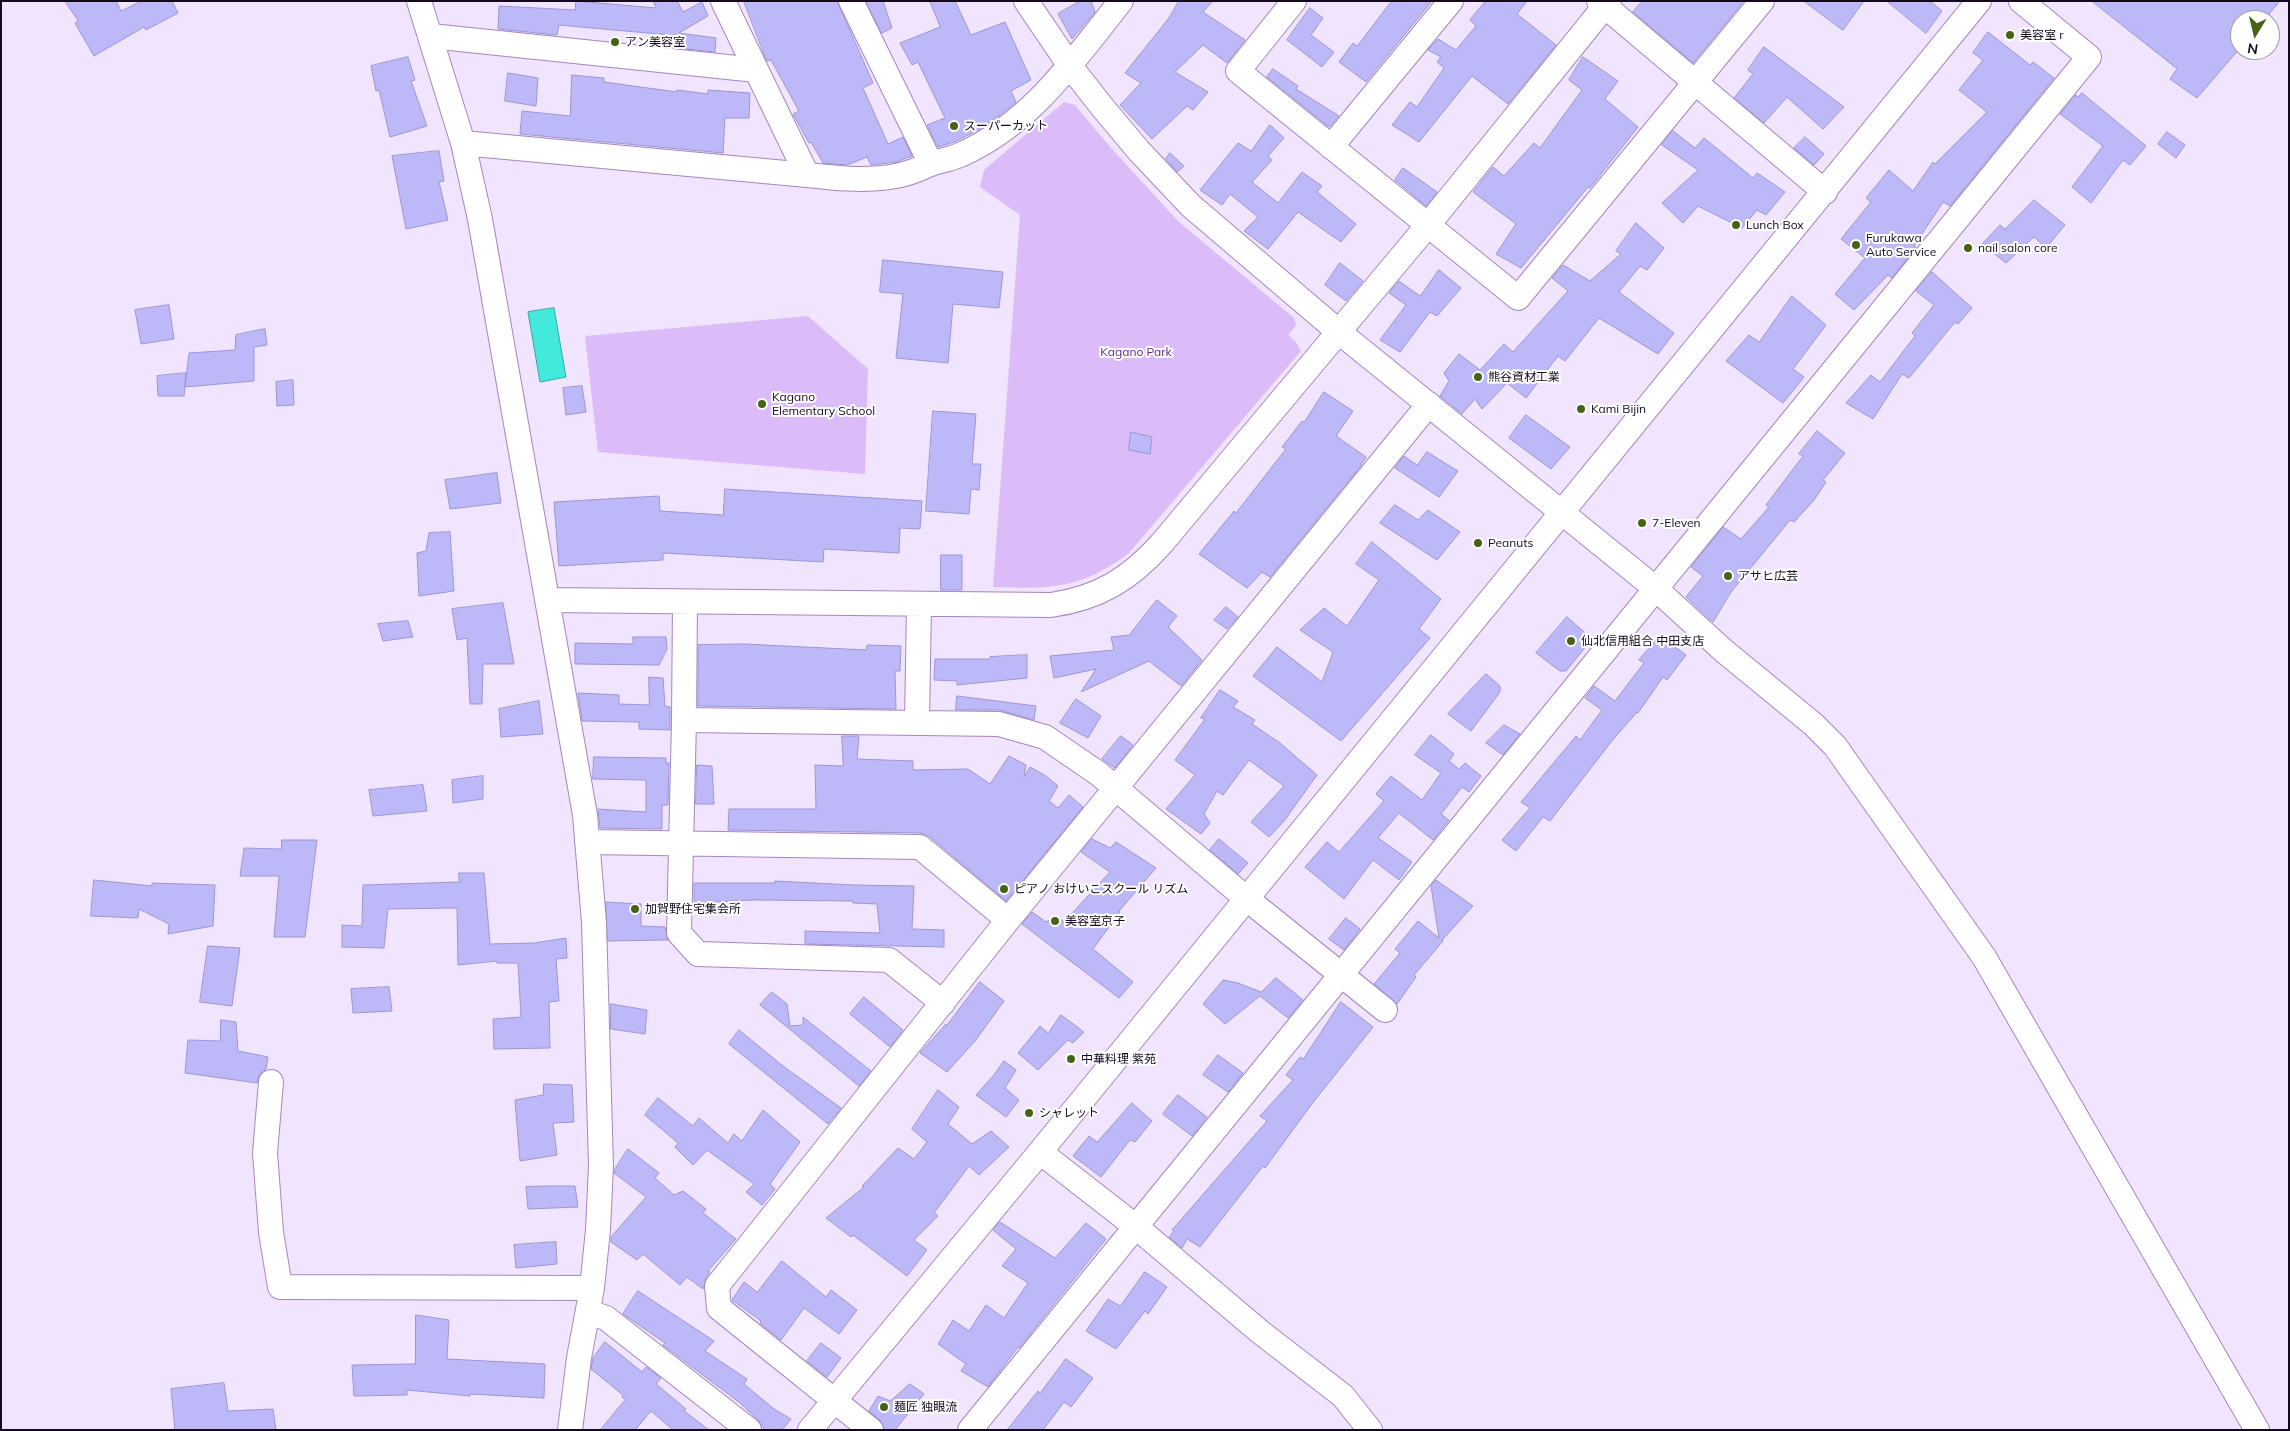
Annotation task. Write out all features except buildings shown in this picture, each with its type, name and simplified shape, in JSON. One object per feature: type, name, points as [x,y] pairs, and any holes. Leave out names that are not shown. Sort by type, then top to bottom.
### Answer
[{"type":"street","points":[[419,1],[463,143],[495,302],[584,815],[587,842],[594,922],[601,1166],[598,1230],[592,1288],[570,1430]]},
{"type":"street","points":[[722,1],[806,176]]},
{"type":"street","points":[[851,1],[931,164]]},
{"type":"street","points":[[1026,1],[1070,66],[1139,151],[1191,206],[1340,332],[1655,588],[1724,651],[1814,724],[1836,746],[1984,958],[2258,1430]]},
{"type":"street","points":[[463,143],[806,176],[851,179],[891,177],[920,170],[931,164],[958,156],[1002,131],[1026,113],[1070,66],[1121,1]]},
{"type":"street","points":[[1294,1],[1238,71],[1518,298],[1762,1]]},
{"type":"street","points":[[1331,146],[1451,1]]},
{"type":"street","points":[[810,1430],[1826,192],[1979,1]]},
{"type":"street","points":[[970,1430],[2089,57],[2021,1]]},
{"type":"street","points":[[547,600],[685,603],[1051,605],[1090,596],[1126,578],[1142,566],[1162,544],[1340,332],[1428,225],[1604,3],[1826,192]]},
{"type":"street","points":[[431,36],[756,70]]},
{"type":"street","points":[[871,1430],[719,1308],[717,1286],[1008,920],[1429,404]]},
{"type":"street","points":[[685,603],[679,933],[698,954],[889,960],[943,1003]]},
{"type":"street","points":[[917,722],[919,604]]},
{"type":"street","points":[[684,720],[999,724],[1045,737],[1062,747],[1116,789],[1247,899],[1385,1010]]},
{"type":"street","points":[[587,842],[920,848],[1008,920]]},
{"type":"street","points":[[271,1082],[265,1153],[271,1232],[280,1287],[592,1288]]},
{"type":"street","points":[[1040,1152],[1135,1226],[1259,1331],[1343,1396],[1370,1430]]},
{"type":"street","points":[[588,1312],[606,1318],[748,1430]]},
{"type":"green space","name":"Kagano Park","points":[[1064,102],[1075,105],[1111,148],[1179,222],[1294,318],[1296,325],[1288,335],[1296,342],[1301,351],[1129,553],[1096,574],[1065,584],[1032,588],[993,587],[1020,215],[980,187],[984,170]]},
{"type":"green space","points":[[808,316],[868,369],[865,474],[598,452],[585,336]]},
{"type":"shaded area","points":[[554,308],[566,377],[540,382],[528,312]]},
{"type":"place","name":"美容室 r","points":[[2010,35]]},
{"type":"place","name":"アン美容室","points":[[615,42]]},
{"type":"place","name":"スーパーカット","points":[[954,126]]},
{"type":"place","name":"Lunch Box","points":[[1736,225]]},
{"type":"place","name":"Furukawa Auto Service","points":[[1856,245]]},
{"type":"place","name":"nail salon core","points":[[1968,248]]},
{"type":"place","name":"熊谷資材工業","points":[[1478,377]]},
{"type":"place","name":"Kagano Elementary School","points":[[762,404]]},
{"type":"place","name":"Kami Bijin","points":[[1581,409]]},
{"type":"place","name":"7-Eleven","points":[[1642,523]]},
{"type":"place","name":"Peanuts","points":[[1478,543]]},
{"type":"place","name":"アサヒ広芸","points":[[1728,576]]},
{"type":"place","name":"仙北信用組合 中田支店","points":[[1571,641]]},
{"type":"place","name":"ピアノ おけいこスクール リズム","points":[[1004,889]]},
{"type":"place","name":"加賀野住宅集会所","points":[[635,909]]},
{"type":"place","name":"美容室京子","points":[[1055,921]]},
{"type":"place","name":"中華料理 紫苑","points":[[1071,1059]]},
{"type":"place","name":"シャレット","points":[[1029,1113]]},
{"type":"place","name":"麺匠 独眼流","points":[[884,1407]]}]
